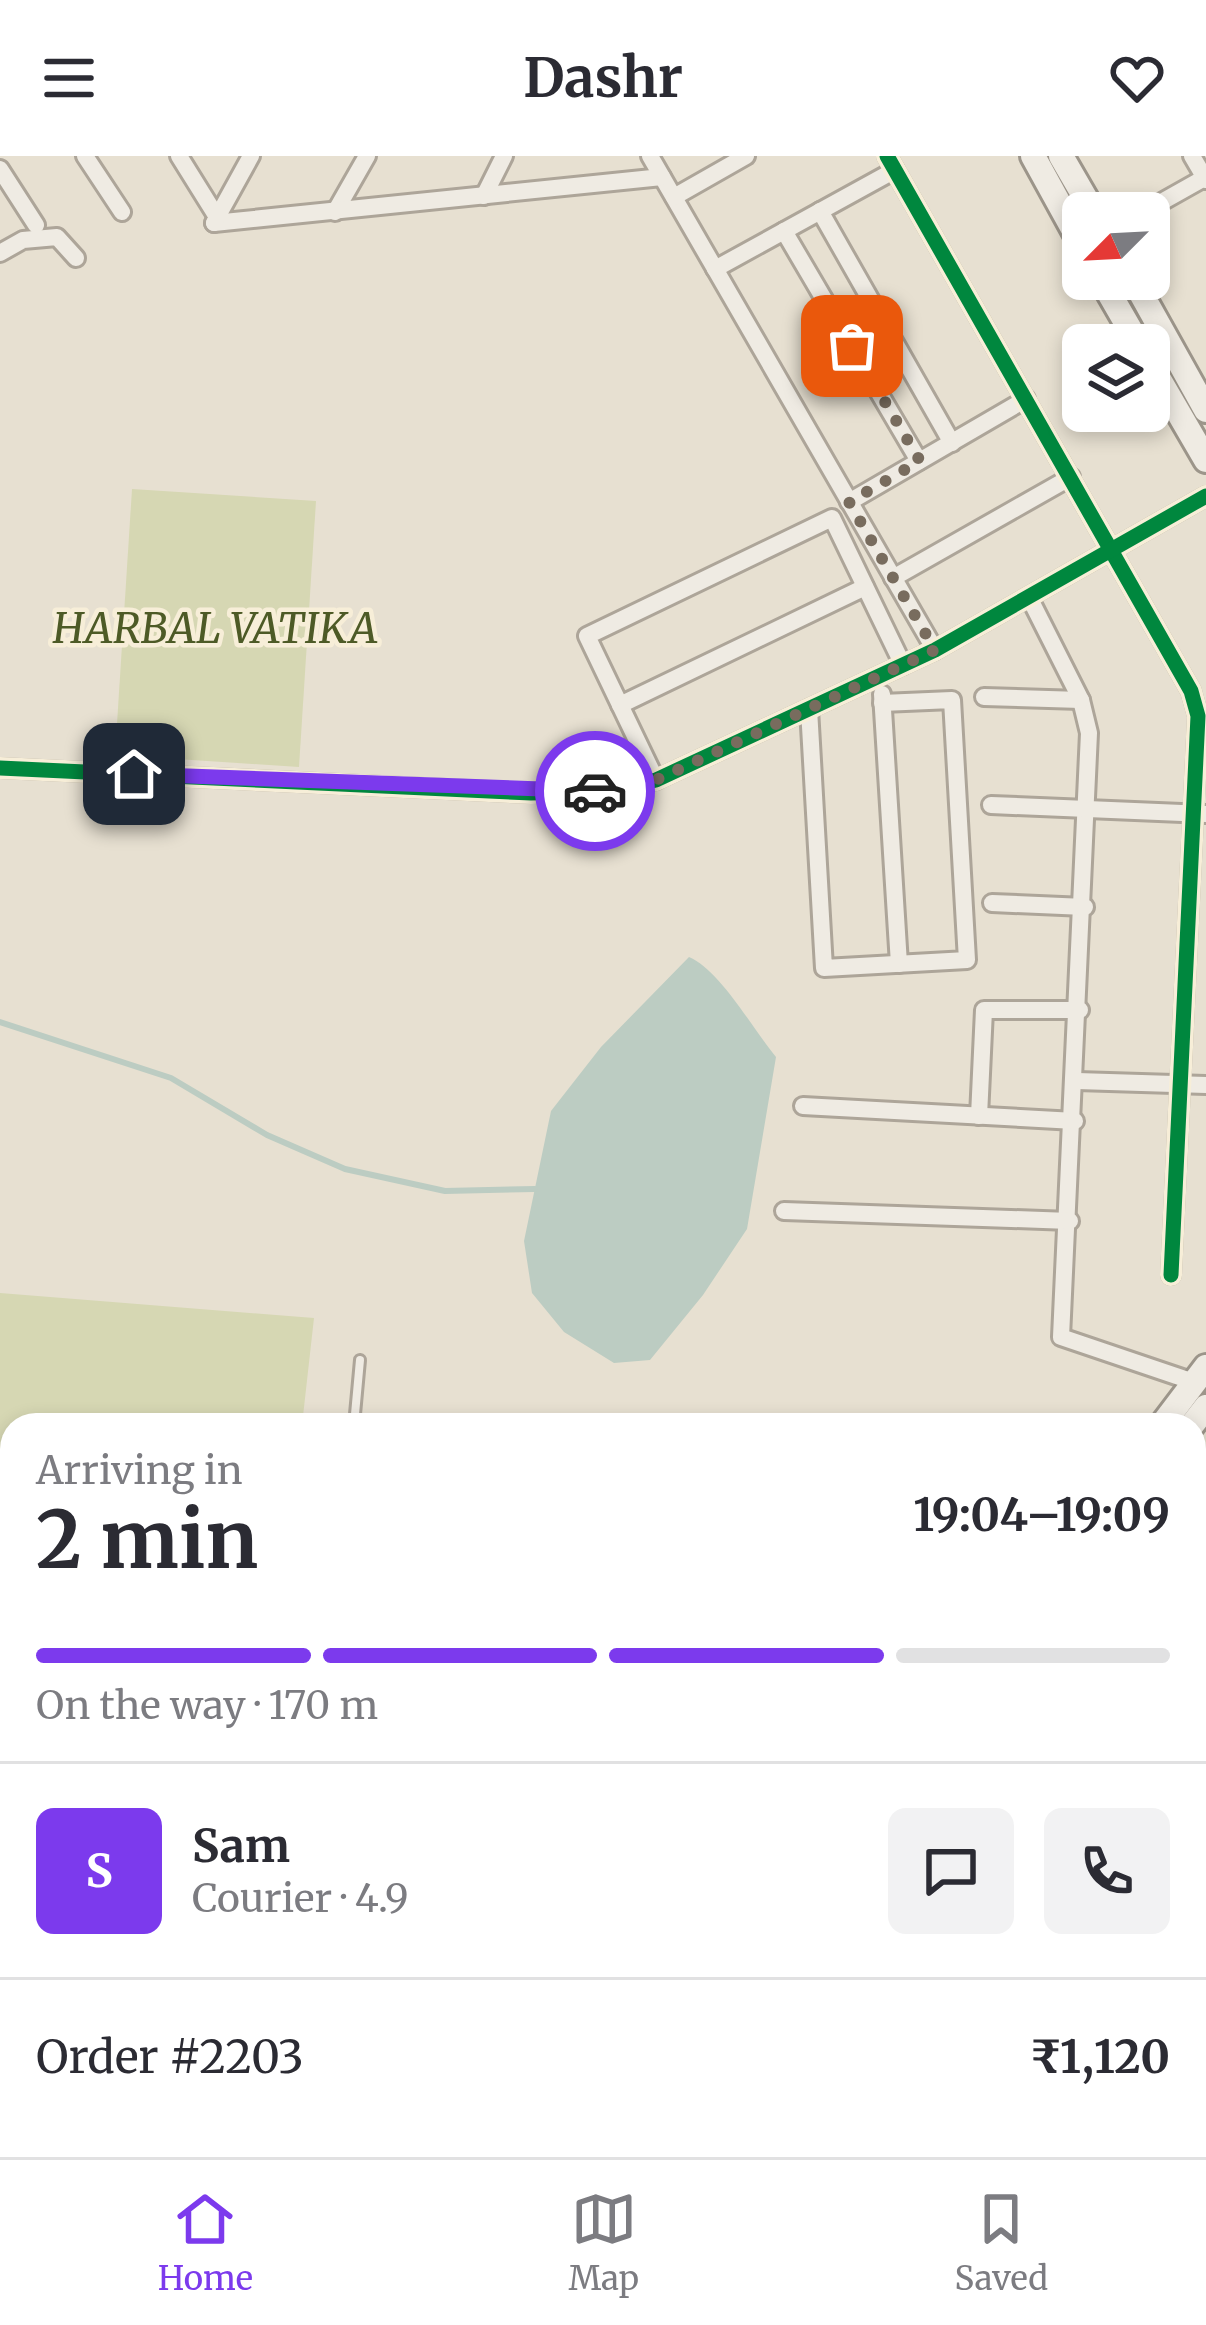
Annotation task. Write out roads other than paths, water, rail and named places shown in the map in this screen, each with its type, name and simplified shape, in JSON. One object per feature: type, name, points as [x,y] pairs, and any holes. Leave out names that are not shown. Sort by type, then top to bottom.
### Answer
[{"type":"street","points":[[85,156],[122,212]]},
{"type":"street","points":[[179,156],[217,217]]},
{"type":"street","points":[[251,156],[214,223],[662,177]]},
{"type":"street","points":[[335,212],[367,156]]},
{"type":"street","points":[[484,196],[504,156]]},
{"type":"street","points":[[650,156],[935,650]]},
{"type":"street","points":[[674,197],[746,156]]},
{"type":"street","points":[[1033,156],[1062,209]]},
{"type":"street","points":[[1061,156],[1082,192]]},
{"type":"street","points":[[1170,198],[1206,178],[1192,156]]},
{"type":"street","points":[[715,269],[820,211],[891,163],[1191,692],[1198,716],[1199,814],[1171,1275]]},
{"type":"street","points":[[0,169],[36,225]]},
{"type":"street","points":[[820,211],[952,442]]},
{"type":"street","points":[[784,231],[920,461]]},
{"type":"street","points":[[0,253],[42,236],[57,237],[76,259]]},
{"type":"street","points":[[1145,300],[1206,410]]},
{"type":"street","points":[[1170,398],[1206,460]]},
{"type":"street","points":[[849,502],[1026,399]]},
{"type":"street","points":[[893,578],[1071,477]]},
{"type":"street","points":[[0,768],[530,793],[609,791],[656,780],[935,650],[1206,496]]},
{"type":"street","points":[[656,780],[587,636],[832,518],[903,665]]},
{"type":"street","points":[[620,705],[865,587]]},
{"type":"street","points":[[1029,597],[1081,700],[1089,734],[1077,1082],[1062,1297],[1064,1342],[1200,1374],[1171,1413]]},
{"type":"street","points":[[882,675],[899,964]]},
{"type":"street","points":[[984,697],[1081,700]]},
{"type":"street","points":[[809,709],[824,968],[967,960],[952,700],[882,704]]},
{"type":"street","points":[[991,805],[1199,814]]},
{"type":"street","points":[[992,904],[1085,907]]},
{"type":"street","points":[[979,1116],[984,1010],[1080,1010]]},
{"type":"street","points":[[1077,1082],[1206,1084]]},
{"type":"street","points":[[803,1106],[1075,1121]]},
{"type":"street","points":[[784,1211],[1070,1221]]},
{"type":"lane","points":[[355,1413],[360,1360]]},
{"type":"waterway","points":[[0,1022],[171,1078],[267,1135],[345,1169],[445,1191],[535,1189]]},
{"type":"park label","name":"HARBAL VATIKA","points":[[215,628]]}]
